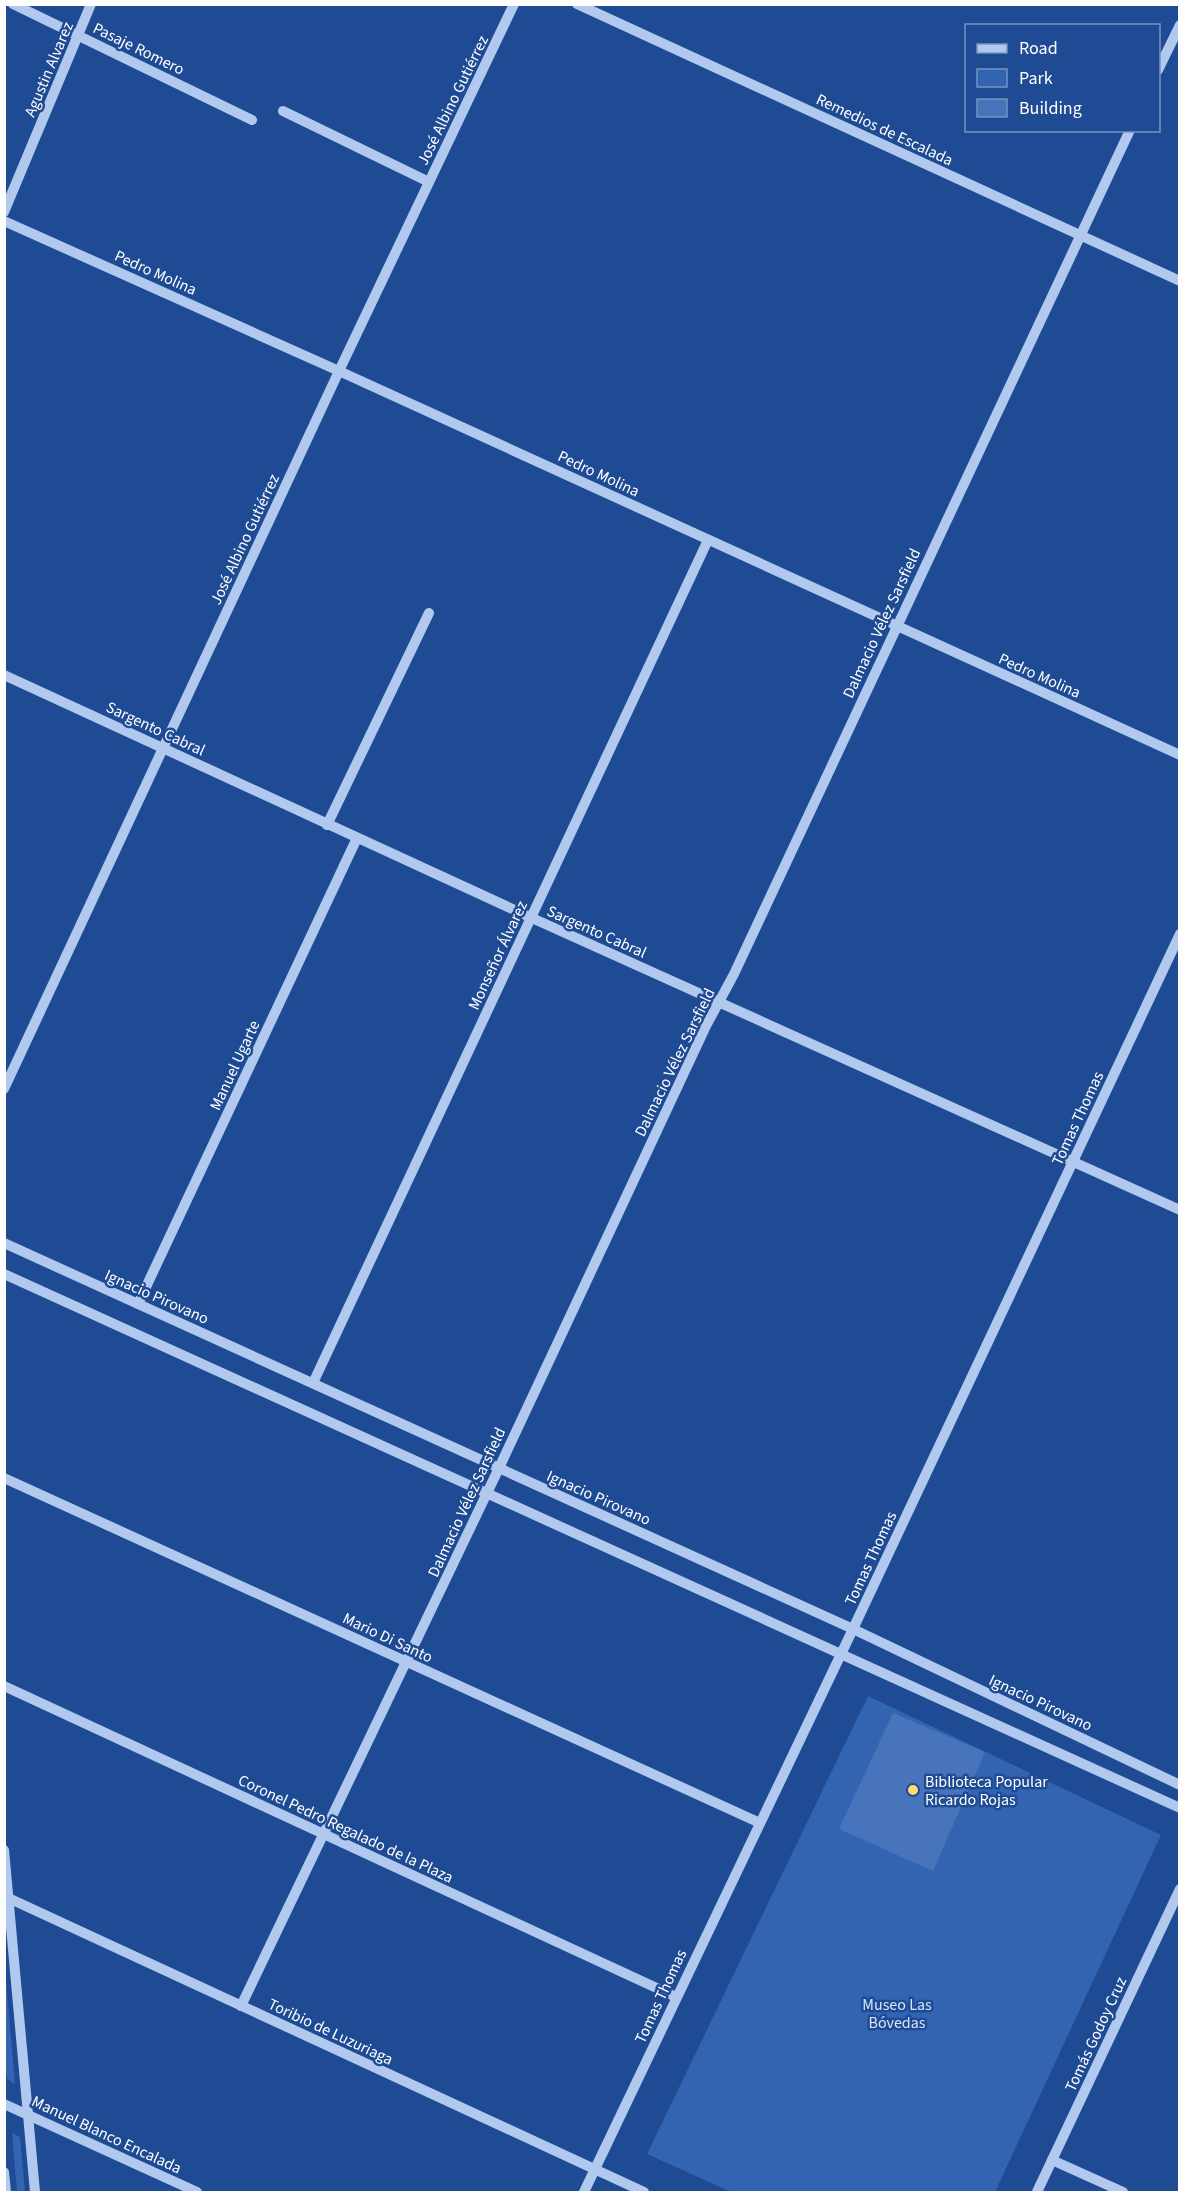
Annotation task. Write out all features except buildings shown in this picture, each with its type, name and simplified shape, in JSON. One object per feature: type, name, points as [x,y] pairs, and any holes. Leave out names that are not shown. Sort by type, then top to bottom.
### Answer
[{"type":"street","name":"Pasaje Romero","points":[[13,4],[252,120]]},
{"type":"street","name":"Agustin Alvarez","points":[[4,212],[91,4]]},
{"type":"street","name":"José Albino Gutiérrez","points":[[4,1089],[339,371],[514,4]]},
{"type":"street","name":"Remedios de Escalada","points":[[577,4],[1179,281]]},
{"type":"street","points":[[1160,66],[1179,25]]},
{"type":"street","points":[[283,111],[429,182]]},
{"type":"street","name":"Dalmacio Vélez Sarsfield","points":[[241,2006],[325,1835],[718,1003],[739,963],[1129,132]]},
{"type":"street","name":"Pedro Molina","points":[[4,220],[1179,755]]},
{"type":"street","name":"Monseñor Álvarez","points":[[313,1383],[708,540]]},
{"type":"street","points":[[327,825],[429,613]]},
{"type":"street","name":"Sargento Cabral","points":[[4,675],[327,825],[1179,1210]]},
{"type":"street","name":"Manuel Ugarte","points":[[138,1304],[357,838]]},
{"type":"street","name":"Tomas Thomas","points":[[584,2193],[853,1629],[1179,934]]},
{"type":"street","name":"Ignacio Pirovano","points":[[4,1243],[853,1629],[1179,1785]]},
{"type":"street","points":[[4,1274],[1179,1808]]},
{"type":"street","name":"Mario Di Santo","points":[[4,1478],[760,1823]]},
{"type":"street","name":"Coronel Pedro Regalado de la Plaza","points":[[4,1686],[676,1997]]},
{"type":"street","points":[[4,1850],[35,2193]]},
{"type":"street","name":"Tomás Godoy Cruz","points":[[1037,2193],[1179,1889]]},
{"type":"street","name":"Toribio de Luzuriaga","points":[[7,1897],[644,2193]]},
{"type":"street","name":"Manuel Blanco Encalada","points":[[4,2104],[196,2193]]},
{"type":"street","points":[[1052,2160],[1123,2193]]},
{"type":"street","points":[[4,2172],[6,2193]]},
{"type":"green space","name":"Museo Las Bóvedas","points":[[868,1696],[1161,1835],[995,2192],[731,2192],[647,2154]]},
{"type":"green space","points":[[5,1968],[15,2084],[7,2079],[4,2057]]},
{"type":"green space","points":[[12,2133],[20,2137],[25,2192],[17,2192]]},
{"type":"place","name":"Biblioteca Popular Ricardo Rojas","points":[[913,1790]]}]
